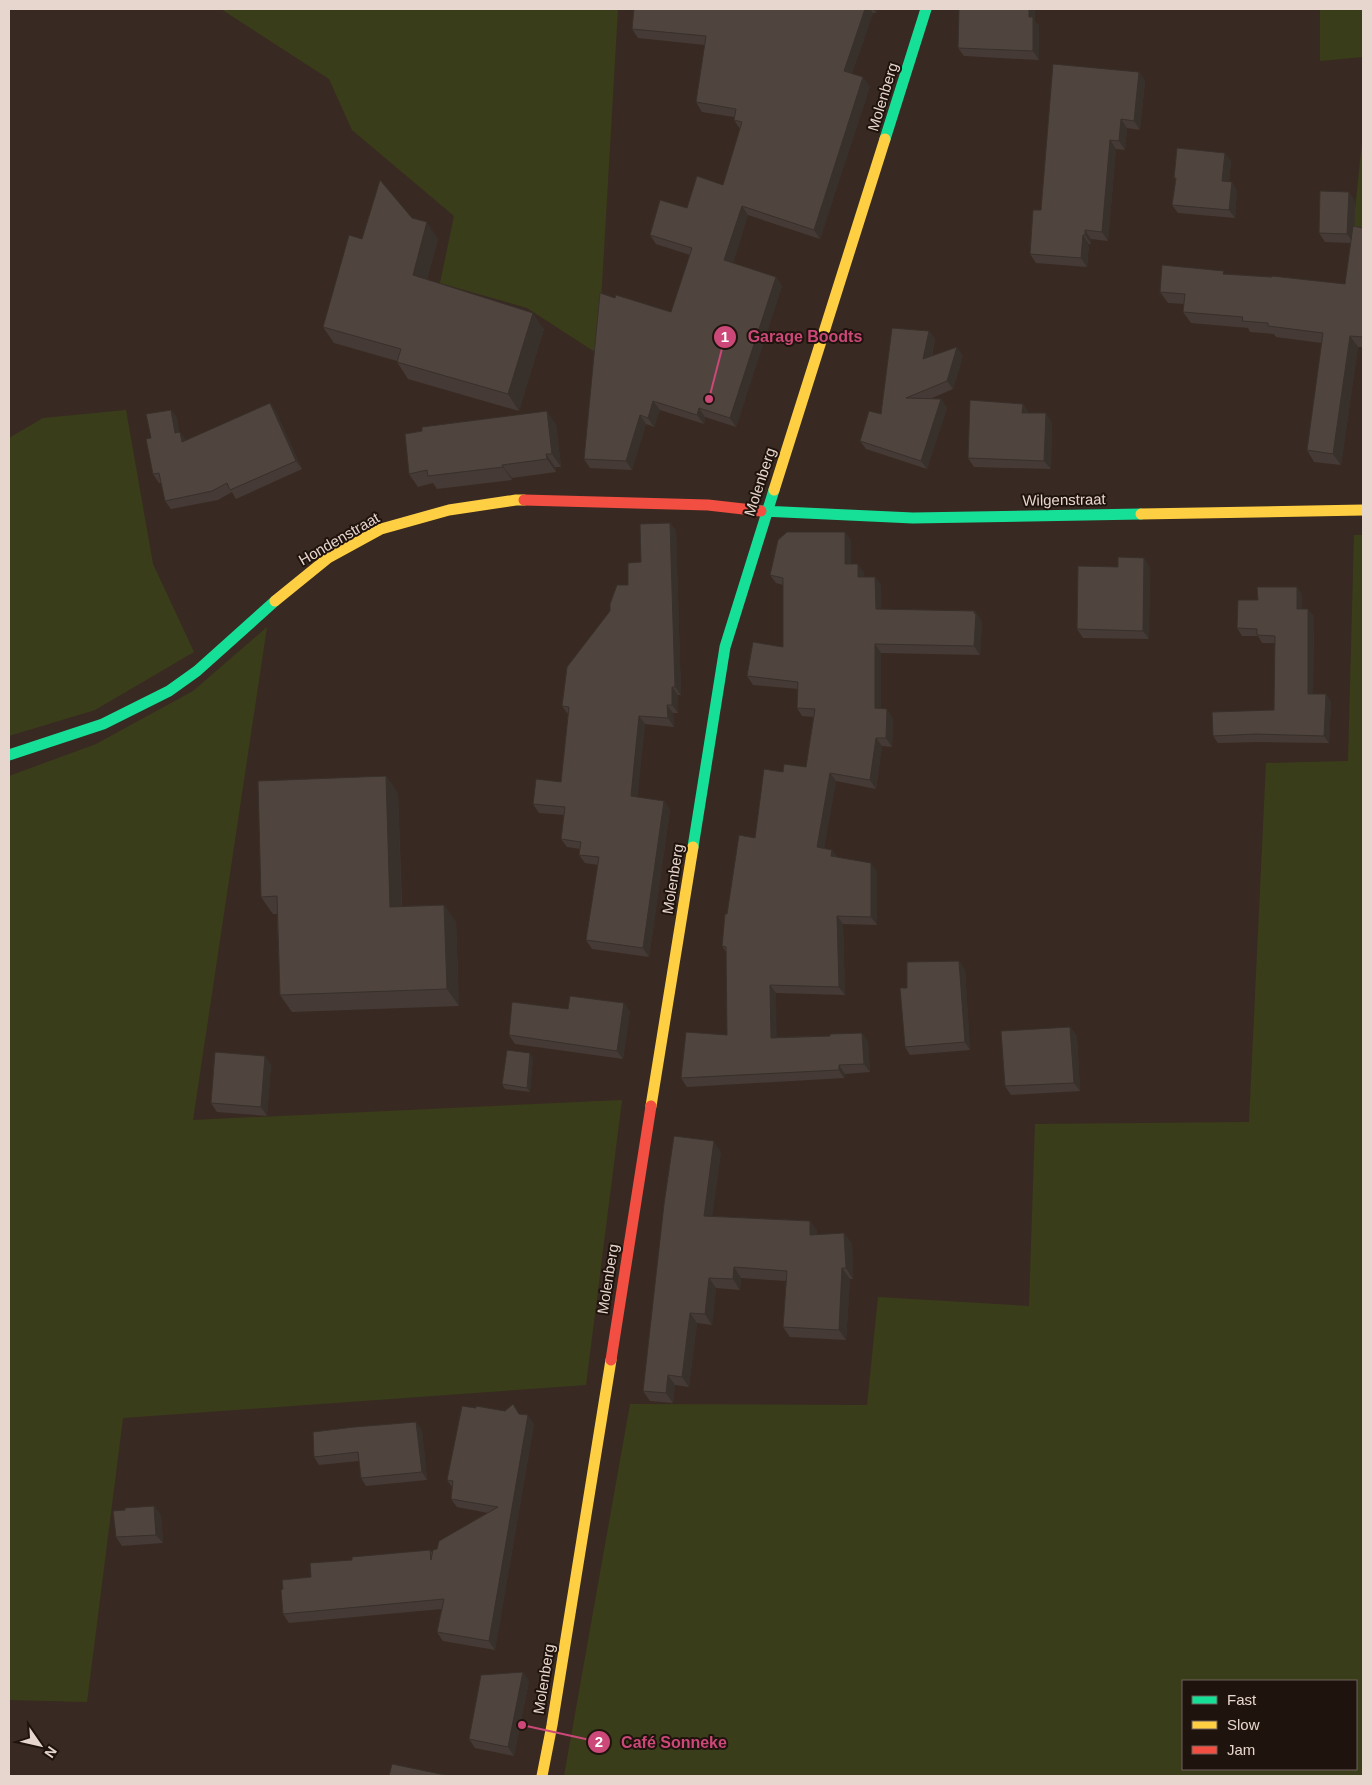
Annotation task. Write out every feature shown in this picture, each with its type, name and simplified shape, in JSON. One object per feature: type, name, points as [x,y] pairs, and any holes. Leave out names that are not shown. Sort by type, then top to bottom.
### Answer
[{"type":"street","name":"Molenberg","points":[[542,1776],[725,648],[766,512],[926,9]]},
{"type":"street","name":"Hondenstraat","points":[[9,755],[103,724],[169,690],[197,671],[306,574],[328,558],[381,529],[449,510],[516,500],[708,505],[766,512]]},
{"type":"street","name":"Wilgenstraat","points":[[766,512],[913,518],[1363,510]]},
{"type":"green space","points":[[221,9],[618,9],[598,354],[527,308],[440,283],[454,216],[352,130],[329,79]]},
{"type":"green space","points":[[1320,9],[1363,9],[1363,57],[1320,61]]},
{"type":"green space","points":[[1363,133],[1363,278],[1348,277]]},
{"type":"green space","points":[[126,410],[153,564],[194,652],[95,710],[9,736],[9,438],[43,418]]},
{"type":"green space","points":[[1354,535],[1363,535],[1363,1776],[564,1776],[630,1404],[867,1405],[878,1297],[1029,1306],[1035,1124],[1249,1122],[1266,763],[1348,761]]},
{"type":"green space","points":[[267,627],[193,1120],[622,1100],[586,1385],[123,1418],[87,1702],[9,1700],[9,776],[96,744],[193,691]]},
{"type":"building","points":[[634,9],[865,9],[844,71],[863,77],[814,230],[742,206],[724,260],[776,277],[730,418],[699,408],[697,415],[653,401],[648,418],[640,415],[626,461],[584,459],[600,293],[615,298],[616,295],[671,312],[692,248],[650,235],[660,200],[687,208],[697,176],[723,185],[742,122],[734,120],[736,109],[696,102],[706,36],[632,29]]},
{"type":"building","points":[[959,9],[1029,9],[1029,17],[1033,17],[1033,51],[958,48]]},
{"type":"building","points":[[1053,64],[1139,72],[1134,121],[1121,119],[1119,141],[1110,140],[1102,232],[1085,230],[1081,258],[1030,254],[1033,210],[1041,210]]},
{"type":"building","points":[[1177,148],[1225,153],[1222,181],[1232,182],[1229,210],[1172,205],[1176,178],[1174,178]]},
{"type":"building","points":[[380,180],[412,218],[427,222],[413,275],[533,313],[508,394],[397,362],[401,349],[323,327],[349,235],[362,239]]},
{"type":"building","points":[[1320,191],[1349,192],[1347,234],[1319,233]]},
{"type":"building","points":[[1353,226],[1363,228],[1363,337],[1350,336],[1333,454],[1307,450],[1323,333],[1268,326],[1268,323],[1242,321],[1243,317],[1183,312],[1185,294],[1160,292],[1162,265],[1224,271],[1223,274],[1272,276],[1345,284]]},
{"type":"building","points":[[892,328],[929,331],[923,359],[957,347],[947,381],[906,398],[941,399],[921,461],[860,441],[869,411],[881,414]]},
{"type":"building","points":[[970,400],[1023,404],[1022,413],[1046,413],[1044,461],[968,458]]},
{"type":"building","points":[[270,403],[296,461],[230,490],[227,483],[212,491],[165,501],[159,473],[153,474],[146,439],[151,438],[146,414],[171,410],[175,433],[180,432],[182,442]]},
{"type":"building","points":[[547,411],[552,454],[546,454],[547,459],[502,465],[503,467],[428,476],[427,470],[409,474],[405,434],[422,431],[422,427]]},
{"type":"building","points":[[670,523],[675,687],[672,687],[672,705],[667,705],[668,718],[639,716],[631,796],[664,801],[643,948],[586,940],[599,857],[579,855],[581,842],[561,839],[565,807],[533,804],[536,779],[561,782],[569,707],[562,706],[567,667],[610,611],[610,604],[617,585],[628,585],[628,563],[641,562],[640,524]]},
{"type":"building","points":[[787,532],[845,532],[845,564],[858,564],[858,577],[875,577],[876,609],[975,611],[974,646],[875,644],[875,708],[887,709],[886,738],[876,738],[870,780],[830,773],[817,847],[832,850],[831,856],[871,863],[871,917],[837,916],[839,987],[770,985],[771,1038],[862,1033],[864,1064],[839,1065],[839,1070],[681,1078],[686,1032],[727,1035],[726,947],[722,946],[725,914],[727,914],[739,835],[755,838],[764,769],[783,772],[784,764],[806,767],[815,709],[797,708],[798,682],[747,676],[753,642],[783,647],[783,578],[770,575],[778,540]]},
{"type":"building","points":[[1118,557],[1144,558],[1143,631],[1077,629],[1078,566],[1118,567]]},
{"type":"building","points":[[1257,587],[1297,587],[1297,609],[1308,609],[1308,694],[1326,694],[1324,736],[1255,734],[1213,736],[1212,712],[1274,710],[1275,636],[1257,635],[1257,629],[1237,628],[1238,600],[1258,600]]},
{"type":"building","points":[[386,776],[390,907],[444,905],[447,989],[280,995],[277,896],[261,897],[258,781]]},
{"type":"building","points":[[959,961],[965,1042],[905,1047],[900,988],[907,988],[907,962]]},
{"type":"building","points":[[570,996],[624,1003],[617,1051],[509,1035],[512,1002],[568,1009]]},
{"type":"building","points":[[1070,1027],[1074,1083],[1005,1086],[1001,1031]]},
{"type":"building","points":[[507,1050],[530,1053],[527,1088],[502,1084]]},
{"type":"building","points":[[215,1052],[265,1056],[261,1107],[211,1103]]},
{"type":"building","points":[[674,1136],[714,1141],[704,1216],[810,1221],[810,1235],[844,1233],[846,1268],[842,1268],[839,1330],[783,1327],[787,1271],[734,1267],[733,1279],[709,1278],[705,1314],[690,1313],[682,1377],[668,1375],[666,1393],[643,1391],[664,1204]]},
{"type":"building","points":[[513,1404],[519,1414],[528,1415],[489,1641],[437,1632],[444,1599],[283,1614],[282,1580],[311,1577],[310,1563],[352,1560],[352,1557],[430,1550],[431,1560],[433,1550],[437,1549],[439,1541],[498,1507],[451,1499],[453,1481],[447,1480],[462,1406],[476,1408],[476,1406],[505,1411]]},
{"type":"building","points":[[416,1422],[422,1472],[361,1478],[358,1452],[314,1457],[313,1432]]},
{"type":"building","points":[[154,1506],[156,1535],[116,1537],[113,1511],[125,1510],[125,1508]]},
{"type":"building","points":[[523,1672],[508,1747],[469,1739],[481,1675]]},
{"type":"building","points":[[392,1764],[450,1776],[389,1776]]},
{"type":"traffic: fast","points":[[885,139],[926,9]]},
{"type":"traffic: fast","points":[[693,847],[725,647],[774,490]]},
{"type":"traffic: fast","points":[[761,511],[913,518],[1141,514]]},
{"type":"traffic: fast","points":[[9,755],[103,724],[169,691],[197,671],[275,601]]},
{"type":"traffic: slow","points":[[774,490],[885,139]]},
{"type":"traffic: slow","points":[[275,601],[328,558],[381,529],[449,510],[524,500]]},
{"type":"traffic: slow","points":[[1141,514],[1363,510]]},
{"type":"traffic: slow","points":[[651,1106],[693,847]]},
{"type":"traffic: slow","points":[[542,1776],[552,1725],[611,1360]]},
{"type":"traffic: jam","points":[[524,500],[708,505],[761,511]]},
{"type":"traffic: jam","points":[[611,1360],[651,1106]]},
{"type":"place","name":"Garage Boodts","points":[[709,399]]},
{"type":"place","name":"Café Sonneke","points":[[522,1725]]}]
